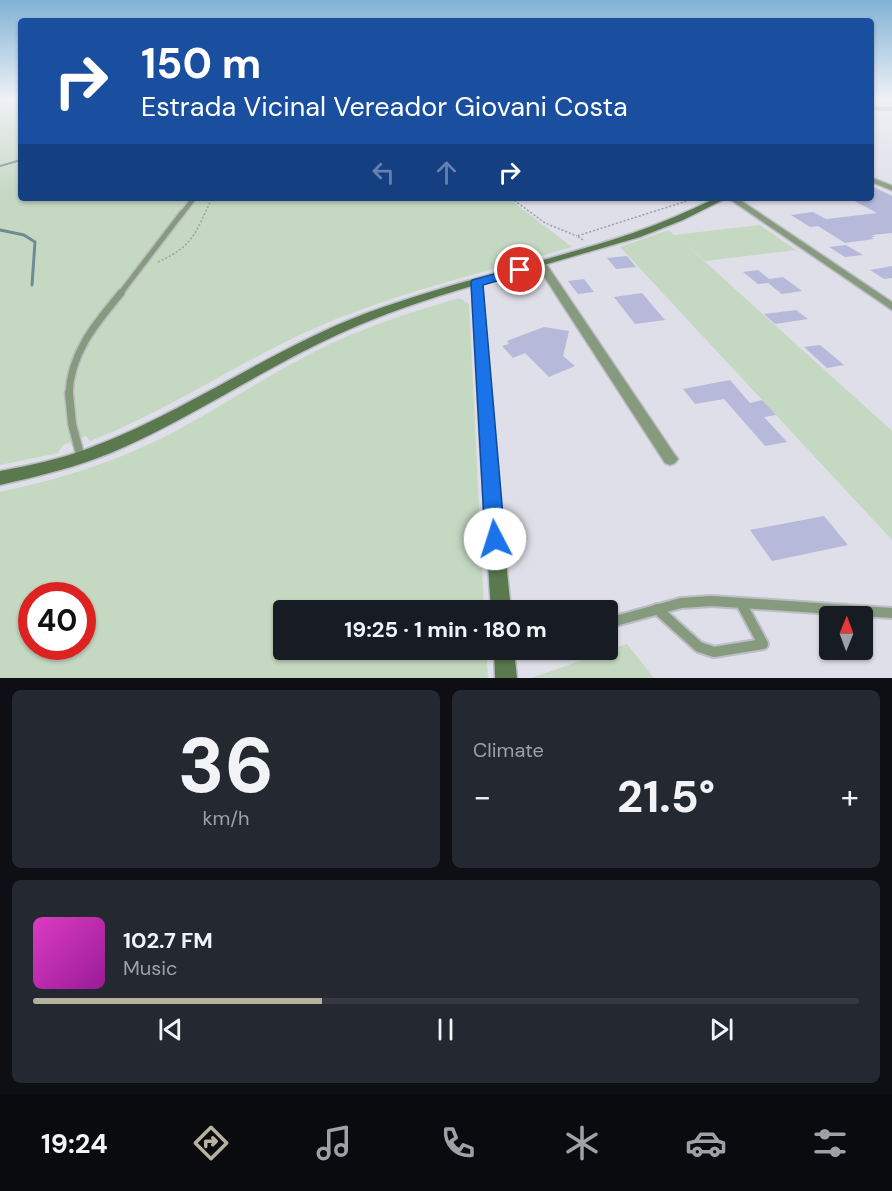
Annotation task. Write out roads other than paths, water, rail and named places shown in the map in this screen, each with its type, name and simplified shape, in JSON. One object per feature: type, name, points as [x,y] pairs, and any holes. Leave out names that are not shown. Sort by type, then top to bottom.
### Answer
[{"type":"street","points":[[0,478],[81,458],[165,422],[324,335],[375,315],[674,221],[717,201]]},
{"type":"street","points":[[736,201],[892,306]]},
{"type":"street","points":[[541,264],[670,459]]},
{"type":"street","points":[[477,283],[500,600]]},
{"type":"street","points":[[506,660],[506,678]]},
{"type":"lane","points":[[874,181],[892,188]]},
{"type":"lane","points":[[81,458],[75,441],[70,410],[70,380],[79,352],[108,309],[192,201]]},
{"type":"lane","points":[[618,620],[657,609],[691,603],[741,603],[892,614]]},
{"type":"lane","points":[[657,609],[699,647],[714,652],[763,644],[741,603]]},
{"type":"waterway","points":[[0,166],[18,161]]},
{"type":"waterway","points":[[0,230],[24,235],[35,242],[32,285]]}]
